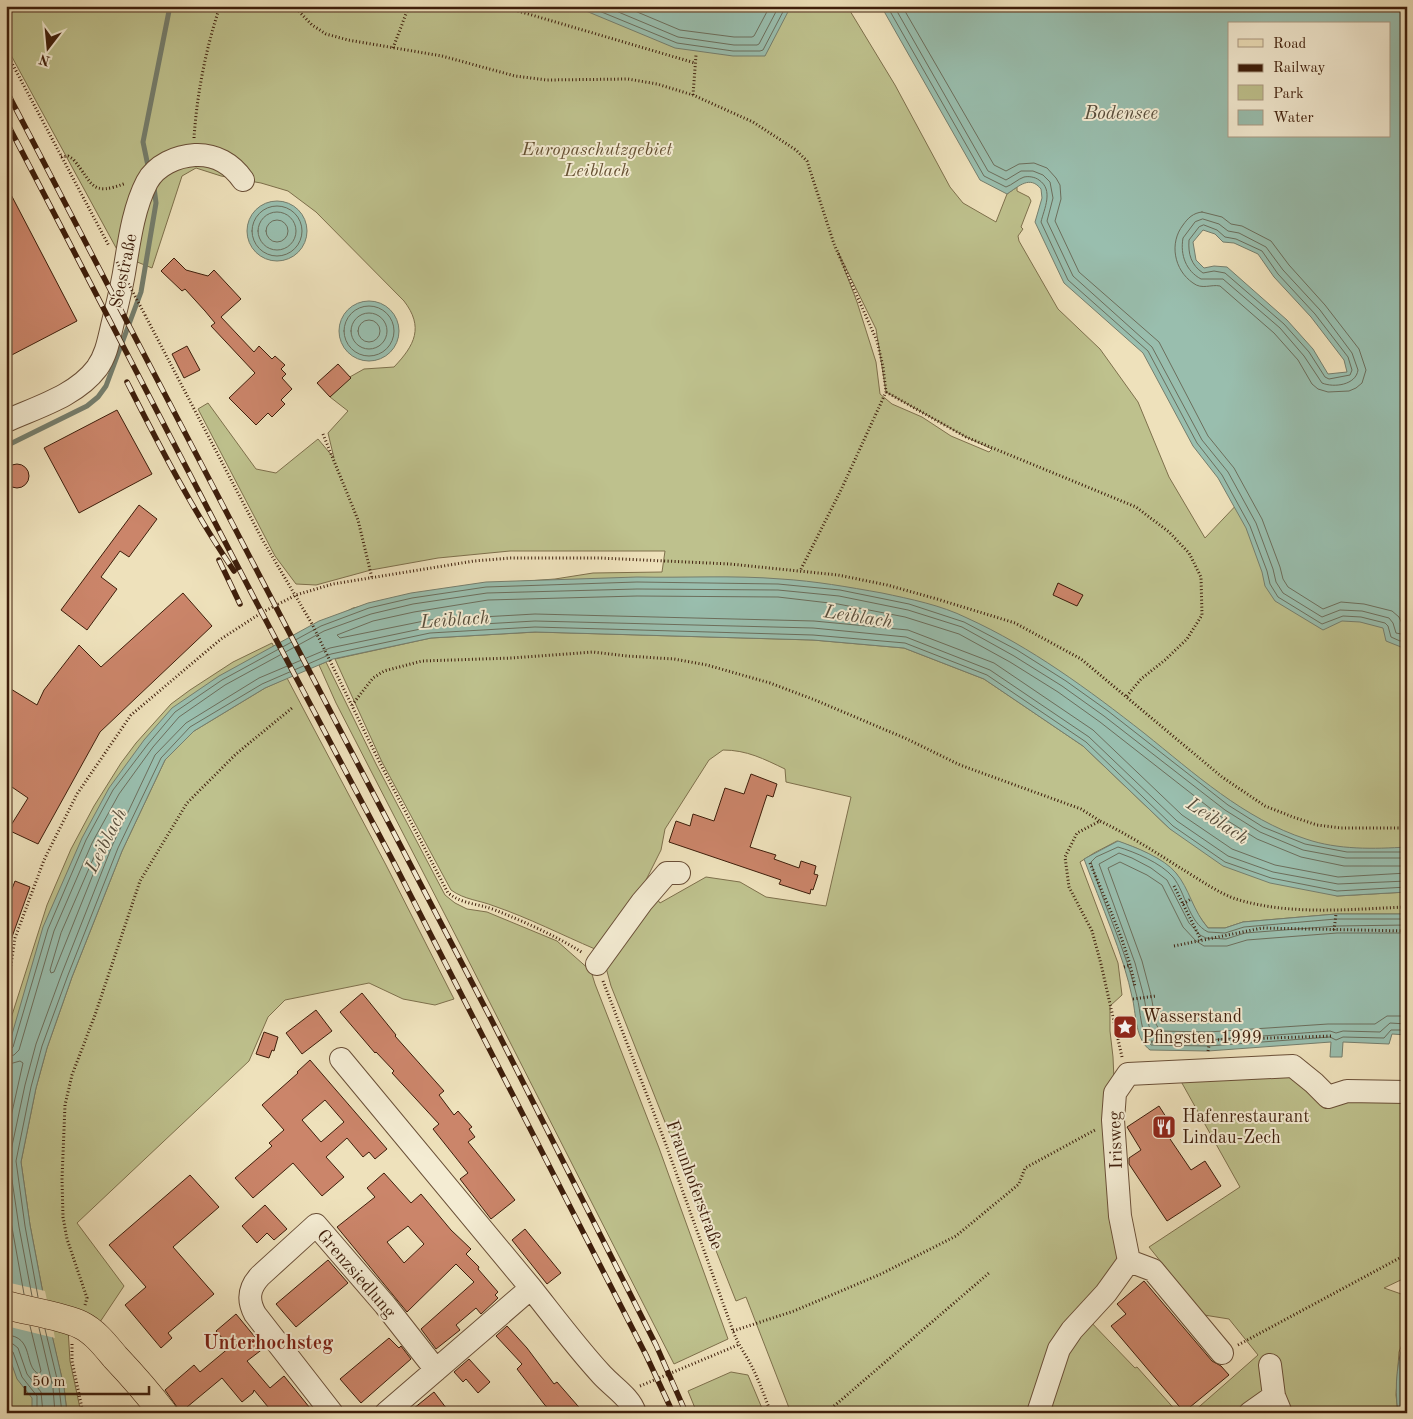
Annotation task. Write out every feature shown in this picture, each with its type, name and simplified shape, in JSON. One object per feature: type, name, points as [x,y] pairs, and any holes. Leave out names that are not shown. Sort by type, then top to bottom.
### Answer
[{"type":"main road","points":[[18,1308],[75,1322],[93,1332],[146,1391],[163,1413]]},
{"type":"street","name":"Seestraße","points":[[6,421],[54,400],[84,382],[97,367],[105,353],[122,286],[131,232],[140,202],[148,181],[157,170],[173,160],[194,155],[206,155],[224,161],[236,170],[243,180]]},
{"type":"street","points":[[598,964],[642,902],[667,872],[679,873]]},
{"type":"street","points":[[341,1060],[602,1375],[629,1402],[635,1413]]},
{"type":"street","points":[[1128,1074],[1293,1066],[1328,1097],[1346,1091],[1407,1092]]},
{"type":"street","name":"Irisweg","points":[[1128,1074],[1115,1093],[1113,1120],[1120,1216],[1130,1261]]},
{"type":"street","name":"Grenzsiedlung","points":[[332,1413],[255,1314],[249,1300],[253,1284],[260,1276],[316,1225],[385,1305],[436,1370]]},
{"type":"street","points":[[1038,1413],[1059,1349],[1072,1330],[1106,1293],[1130,1261],[1153,1270],[1222,1353]]},
{"type":"street","points":[[386,1413],[531,1288]]},
{"type":"street","points":[[1250,1413],[1278,1405],[1270,1365]]},
{"type":"path","points":[[194,155],[195,121],[200,90],[209,42],[220,6]]},
{"type":"path","points":[[294,6],[312,25],[326,34],[348,40],[442,56],[515,76],[546,80],[628,80],[657,84],[693,94],[752,122],[796,150],[807,161],[834,244],[876,341],[883,367],[886,392],[841,490],[800,570]]},
{"type":"path","points":[[393,48],[409,6]]},
{"type":"path","points":[[501,6],[695,63]]},
{"type":"path","points":[[6,52],[258,530],[312,624],[380,763],[448,893],[457,900],[493,909],[558,938],[584,953],[598,964]]},
{"type":"path","points":[[693,94],[696,55]]},
{"type":"path","points":[[61,157],[68,156],[73,159],[90,182],[100,189],[112,188],[141,178],[148,181]]},
{"type":"path","points":[[886,392],[966,438],[1136,508],[1169,532],[1189,553],[1201,577],[1202,615],[1187,638],[1165,660],[1140,679],[1126,697]]},
{"type":"path","points":[[323,434],[358,520],[372,578]]},
{"type":"path","points":[[6,997],[15,938],[44,860],[77,794],[131,715],[221,639],[261,613],[296,596],[333,584],[474,561],[546,558],[682,561],[800,570],[887,585],[989,614],[1015,623],[1081,659],[1222,777],[1266,806],[1293,817],[1341,828],[1407,828]]},
{"type":"path","points":[[352,705],[373,678],[384,671],[422,661],[512,658],[593,652],[674,659],[707,665],[761,680],[815,700],[907,739],[960,765],[1081,809],[1100,821],[1129,835],[1196,878],[1234,899],[1264,906],[1295,910],[1407,908]]},
{"type":"path","points":[[83,1413],[72,1361],[75,1322],[87,1298],[63,1217],[62,1180],[65,1105],[72,1075],[95,1015],[140,881],[187,803],[236,754],[292,708]]},
{"type":"path","points":[[1100,821],[1077,833],[1064,856],[1069,887],[1092,930],[1128,1074]]},
{"type":"path","points":[[1090,863],[1131,965],[1135,987]]},
{"type":"path","points":[[1174,886],[1201,940]]},
{"type":"path","points":[[1183,904],[1191,899]]},
{"type":"path","points":[[1334,930],[1336,914]]},
{"type":"path","points":[[1174,946],[1262,928],[1407,931]]},
{"type":"path","name":"Fraunhoferstraße","points":[[598,964],[665,1142],[732,1331],[738,1345],[747,1356],[755,1372],[771,1413]]},
{"type":"path","points":[[1124,967],[1131,965]]},
{"type":"path","points":[[1133,999],[1156,996]]},
{"type":"path","points":[[1148,1042],[1331,1036]]},
{"type":"path","points":[[1208,1051],[1210,1040]]},
{"type":"path","points":[[732,1331],[794,1311],[881,1274],[956,1236],[1019,1184],[1025,1168],[1113,1120]]},
{"type":"path","points":[[1222,1353],[1407,1254]]},
{"type":"path","points":[[826,1413],[989,1272]]},
{"type":"path","points":[[651,1381],[738,1345]]},
{"type":"green space","name":"Europaschutzgebiet Leiblach","points":[[6,6],[847,6],[895,85],[950,187],[963,203],[996,222],[1007,194],[1017,187],[1017,191],[1029,197],[1031,201],[1021,227],[1023,229],[1018,236],[1019,241],[1058,309],[1100,349],[1138,402],[1169,477],[1205,538],[1299,439],[1407,423],[1407,868],[1302,864],[1045,687],[821,616],[344,642],[183,730],[123,812],[10,1148],[53,1413],[6,1413],[6,1034],[47,905],[71,849],[94,806],[136,743],[171,704],[233,662],[272,643],[275,649],[353,608],[473,585],[555,579],[593,573],[662,572],[665,551],[510,551],[438,558],[371,570],[316,585],[296,584],[275,556],[198,409],[208,403],[256,469],[276,473],[318,439],[334,458],[328,433],[348,411],[330,397],[348,378],[364,369],[394,367],[407,351],[414,336],[414,319],[410,310],[404,301],[316,212],[288,191],[261,183],[221,176],[196,168],[182,176],[152,268],[120,255],[6,46]],"holes":[[[838,252],[876,329],[886,392],[966,437],[992,449],[989,452],[951,436],[922,417],[892,404],[880,394],[876,362],[857,302]]]},
{"type":"green space","points":[[536,632],[813,640],[904,648],[984,679],[1083,746],[1170,829],[1337,896],[1407,892],[1407,914],[1336,914],[1243,922],[1225,928],[1208,928],[1199,916],[1176,873],[1158,859],[1117,841],[1080,862],[1118,963],[1122,995],[1110,1006],[1110,1031],[1113,1057],[1122,1260],[1035,1413],[791,1413],[746,1297],[736,1301],[611,986],[605,964],[595,949],[520,916],[467,898],[451,890],[382,762],[335,659],[431,638]],"holes":[[[723,750],[732,750],[755,756],[785,769],[786,782],[851,797],[826,906],[766,897],[740,882],[706,877],[660,903],[645,882],[661,850],[665,829],[709,760]]]},
{"type":"green space","points":[[326,662],[376,764],[445,895],[467,909],[487,912],[557,941],[591,971],[659,1148],[728,1339],[674,1364],[336,703],[319,665]]},
{"type":"green space","points":[[287,678],[386,865],[454,999],[435,1005],[403,999],[369,983],[285,1000],[268,1017],[249,1061],[77,1223],[124,1286],[96,1328],[46,1309],[30,1225],[21,1162],[36,1088],[47,1048],[72,977],[122,851],[165,760],[194,731],[265,688]]},
{"type":"green space","points":[[1290,1071],[1311,1087],[1407,1095],[1407,1277],[1384,1288],[1407,1296],[1407,1332],[1399,1352],[1396,1395],[1398,1413],[1192,1413],[1258,1355],[1229,1319],[1204,1315],[1149,1247],[1240,1187],[1178,1076]]},
{"type":"green space","points":[[1087,1318],[1135,1368],[1137,1367],[1178,1413],[1041,1413],[1062,1350]]},
{"type":"green space","points":[[49,1324],[68,1329],[70,1361],[81,1413],[67,1413],[64,1387]]},
{"type":"green space","points":[[731,1372],[748,1375],[764,1413],[697,1413],[688,1391]]},
{"type":"water","points":[[574,6],[791,6],[765,56],[733,56],[675,48]]},
{"type":"water","name":"Bodensee","points":[[881,6],[1407,6],[1407,644],[1401,647],[1386,641],[1383,628],[1360,622],[1342,621],[1323,630],[1275,601],[1265,586],[1262,572],[1246,528],[1218,478],[1193,446],[1143,353],[1064,283],[1035,222],[1042,198],[1041,189],[1029,182],[1020,185],[1007,194],[980,180]],"holes":[[[1203,230],[1215,234],[1223,242],[1234,243],[1258,254],[1274,277],[1311,317],[1344,360],[1347,372],[1328,374],[1313,349],[1287,320],[1227,267],[1214,266],[1204,268],[1196,260],[1193,242]]]},
{"type":"water","points":[[277,201],[294,206],[302,214],[307,231],[302,248],[294,256],[277,261],[260,256],[252,248],[247,231],[252,214],[260,206]]},
{"type":"water","points":[[369,301],[385,306],[390,310],[394,315],[399,331],[394,347],[390,352],[385,356],[369,361],[353,356],[348,352],[344,347],[339,331],[344,315],[348,310],[353,306]]},
{"type":"water","name":"Leiblach","points":[[637,577],[745,577],[806,581],[893,595],[957,613],[1014,642],[1059,670],[1123,717],[1220,794],[1262,820],[1318,843],[1343,847],[1407,847],[1407,892],[1337,896],[1270,883],[1223,866],[1170,829],[1083,746],[984,679],[904,648],[813,640],[535,632],[431,638],[333,659],[265,688],[194,731],[165,760],[122,851],[72,977],[47,1048],[36,1088],[21,1162],[30,1225],[46,1309],[64,1387],[67,1413],[32,1413],[32,1398],[17,1379],[6,1348],[6,1055],[43,927],[82,838],[109,788],[144,740],[172,708],[219,676],[319,621],[368,603],[411,593],[486,582]]},
{"type":"water","points":[[1118,841],[1149,854],[1171,868],[1180,879],[1198,914],[1208,928],[1225,928],[1243,922],[1336,914],[1407,914],[1407,1035],[1392,1034],[1389,1044],[1343,1042],[1342,1057],[1330,1057],[1331,1042],[1208,1051],[1150,1050],[1145,1046],[1139,1034],[1124,965],[1084,859]]},
{"type":"water","points":[[1407,1332],[1407,1413],[1398,1413],[1397,1372]]},
{"type":"pier","points":[[6,1282],[45,1291],[55,1338],[6,1326]]},
{"type":"building","points":[[6,185],[77,321],[6,358]]},
{"type":"building","points":[[174,258],[186,270],[208,276],[214,270],[241,299],[221,317],[254,352],[259,346],[272,359],[275,356],[285,365],[281,369],[286,374],[282,378],[292,389],[281,400],[285,404],[272,417],[268,413],[256,425],[229,398],[255,373],[211,326],[215,323],[185,289],[182,291],[161,271]]},
{"type":"building","points":[[187,346],[200,370],[184,378],[172,354]]},
{"type":"building","points":[[338,364],[351,378],[330,397],[317,383]]},
{"type":"building","points":[[117,410],[152,474],[79,513],[44,448]]},
{"type":"building","points":[[17,464],[26,467],[29,476],[26,485],[17,488],[8,485],[5,476],[8,467]]},
{"type":"building","points":[[139,505],[157,519],[129,557],[120,551],[101,577],[117,589],[87,630],[61,610]]},
{"type":"building","points":[[1058,583],[1083,595],[1077,606],[1053,595]]},
{"type":"building","points":[[183,593],[212,626],[100,732],[38,844],[8,830],[28,798],[6,783],[6,686],[37,705],[44,690],[79,645],[101,667]]},
{"type":"building","points":[[751,774],[777,784],[773,797],[767,795],[750,847],[776,855],[774,859],[799,868],[801,861],[816,866],[814,874],[818,875],[810,894],[779,884],[781,880],[669,842],[676,821],[690,826],[693,814],[714,821],[725,788],[744,794]]},
{"type":"building","points":[[15,881],[30,887],[8,948],[6,948],[6,904]]},
{"type":"building","points":[[362,993],[395,1036],[444,1091],[439,1095],[454,1115],[458,1111],[472,1127],[469,1129],[475,1137],[468,1142],[515,1200],[491,1219],[460,1179],[468,1173],[433,1129],[439,1124],[340,1012]]},
{"type":"building","points":[[316,1010],[332,1031],[302,1054],[286,1033]]},
{"type":"building","points":[[264,1032],[278,1037],[274,1051],[272,1050],[269,1058],[256,1054]]},
{"type":"building","points":[[310,1060],[387,1149],[375,1159],[369,1152],[363,1157],[347,1138],[326,1157],[344,1177],[322,1196],[293,1163],[253,1198],[235,1178],[272,1146],[269,1143],[284,1130],[262,1105]],"holes":[[[325,1100],[344,1122],[321,1142],[302,1120]]]},
{"type":"building","points":[[1159,1106],[1175,1131],[1168,1136],[1191,1170],[1205,1161],[1221,1186],[1167,1221],[1129,1164],[1129,1158],[1141,1150],[1127,1127]]},
{"type":"building","points":[[384,1173],[411,1203],[421,1194],[451,1230],[471,1249],[466,1254],[479,1267],[478,1269],[498,1292],[495,1295],[498,1298],[481,1314],[476,1308],[456,1325],[460,1330],[436,1349],[421,1329],[474,1282],[456,1264],[407,1312],[337,1227],[375,1197],[367,1188]],"holes":[[[408,1226],[424,1244],[404,1263],[387,1242]]]},
{"type":"building","points":[[190,1175],[219,1207],[173,1247],[214,1294],[168,1333],[172,1338],[161,1348],[125,1305],[146,1287],[109,1245]]},
{"type":"building","points":[[265,1205],[287,1229],[274,1240],[267,1233],[257,1243],[242,1226]]},
{"type":"building","points":[[525,1229],[561,1273],[547,1284],[512,1240]]},
{"type":"building","points":[[328,1260],[348,1283],[296,1327],[276,1304]]},
{"type":"building","points":[[1144,1281],[1212,1361],[1221,1366],[1229,1375],[1184,1412],[1111,1326],[1126,1314],[1117,1304]]},
{"type":"building","points":[[236,1314],[264,1348],[247,1361],[270,1388],[284,1376],[314,1413],[273,1413],[254,1390],[242,1402],[222,1378],[181,1412],[177,1407],[165,1390],[194,1365],[200,1372],[230,1347],[216,1331]]},
{"type":"building","points":[[507,1326],[527,1348],[554,1384],[557,1382],[584,1413],[552,1413],[544,1404],[517,1369],[522,1364],[496,1336]]},
{"type":"building","points":[[389,1338],[399,1348],[401,1346],[411,1359],[361,1403],[340,1379]]},
{"type":"building","points":[[469,1359],[490,1382],[478,1393],[466,1379],[463,1382],[454,1372]]},
{"type":"building","points":[[434,1392],[450,1413],[408,1413]]},
{"type":"waterway","points":[[148,166],[143,142],[170,6]]},
{"type":"waterway","points":[[6,446],[87,406],[98,397],[106,386],[141,292],[156,203],[154,187]]},
{"type":"railway","points":[[6,90],[491,1019],[656,1345],[686,1413]]},
{"type":"railway","points":[[6,121],[393,861],[646,1355],[673,1413]]},
{"type":"railway","points":[[127,382],[191,502],[234,571]]},
{"type":"railway","points":[[219,560],[240,604]]},
{"type":"place","name":"Wasserstand Pfingsten 1999","points":[[1125,1027]]},
{"type":"place","name":"Hafenrestaurant Lindau-Zech","points":[[1164,1127]]},
{"type":"district","name":"Unterhochsteg","points":[[268,1344]]}]
